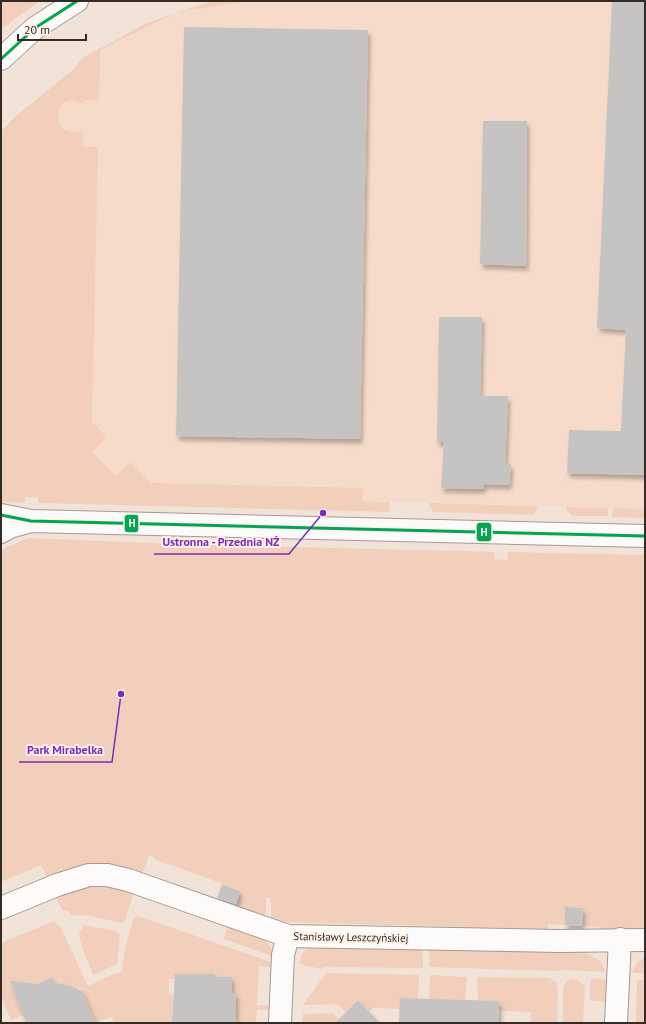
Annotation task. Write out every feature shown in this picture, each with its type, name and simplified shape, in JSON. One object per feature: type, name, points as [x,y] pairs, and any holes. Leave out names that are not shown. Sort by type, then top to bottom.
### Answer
[{"type":"street","points":[[1,59],[35,28],[77,1]]},
{"type":"street","points":[[1,515],[31,521],[645,536]]},
{"type":"street","points":[[1,532],[31,521]]},
{"type":"street","name":"Stanisławy Leszczyńskiej","points":[[1,908],[57,885],[89,875],[107,875],[128,880],[288,936],[559,941],[620,939],[645,940]]},
{"type":"street","points":[[280,1023],[283,955],[288,936]]},
{"type":"street","points":[[616,1023],[620,939]]},
{"type":"shaded area","points":[[1,1],[40,1],[1,29]]},
{"type":"shaded area","points":[[213,1],[250,1],[177,12]]},
{"type":"shaded area","points":[[250,1],[645,1],[645,509],[417,502],[83,495],[39,132],[100,50],[177,12]]},
{"type":"shaded area","points":[[177,12],[100,50],[99,100],[84,100],[83,104],[73,100],[65,102],[60,107],[58,115],[59,123],[64,129],[71,132],[83,130],[83,147],[98,147],[92,422],[106,437],[92,452],[116,476],[131,462],[151,483],[363,488],[362,501],[390,502],[389,512],[38,503],[38,497],[25,497],[25,503],[1,502],[1,131],[16,116],[74,69],[82,58],[145,24]]},
{"type":"shaded area","points":[[428,503],[538,506],[533,515],[433,512]]},
{"type":"shaded area","points":[[566,507],[608,508],[608,516],[573,516],[567,511]]},
{"type":"shaded area","points":[[613,508],[645,509],[645,518],[612,517]]},
{"type":"shaded area","points":[[28,538],[173,544],[494,552],[494,559],[507,560],[508,552],[645,555],[645,931],[599,930],[599,927],[582,926],[583,908],[566,907],[565,925],[548,924],[548,929],[281,922],[271,920],[271,898],[266,897],[266,912],[264,917],[235,907],[240,890],[149,856],[142,874],[48,880],[41,865],[1,882],[1,550]]},
{"type":"shaded area","points":[[94,883],[135,890],[124,922],[120,923],[90,916],[72,916],[68,911],[63,911],[55,896]]},
{"type":"shaded area","points":[[138,916],[274,963],[274,967],[259,966],[257,1005],[273,1006],[272,1010],[257,1010],[256,1023],[237,1023],[237,1018],[235,1017],[236,994],[232,993],[232,978],[215,977],[215,974],[175,974],[175,979],[169,979],[169,995],[173,995],[172,1023],[114,1023],[111,1017],[95,1023],[80,988],[75,990],[68,985],[55,983],[52,978],[38,984],[10,982],[23,1015],[11,1020],[1,996],[1,943],[54,921],[61,928],[88,986],[122,972],[125,948],[134,918]]},
{"type":"shaded area","points":[[229,923],[265,939],[272,949],[274,957],[224,939]]},
{"type":"shaded area","points":[[84,925],[116,931],[120,935],[117,964],[93,975],[82,948],[79,933]]},
{"type":"shaded area","points":[[422,946],[423,968],[325,967],[321,969],[300,964],[301,956],[307,947]]},
{"type":"shaded area","points":[[430,946],[586,952],[600,961],[606,972],[429,967]]},
{"type":"shaded area","points":[[645,957],[645,973],[631,973],[637,963]]},
{"type":"shaded area","points":[[326,973],[419,975],[418,999],[400,1009],[373,1008],[369,1011],[358,1000],[346,1012],[337,1004],[303,1005]]},
{"type":"shaded area","points":[[430,975],[467,977],[465,1001],[429,999]]},
{"type":"shaded area","points":[[477,977],[549,978],[556,982],[558,990],[557,1023],[531,1023],[531,1012],[499,1011],[499,1001],[478,1001]]},
{"type":"shaded area","points":[[592,978],[608,980],[608,1002],[590,1000],[590,983]]},
{"type":"shaded area","points":[[570,979],[577,980],[585,986],[583,1023],[563,1023],[563,987]]},
{"type":"shaded area","points":[[637,980],[645,980],[645,1023],[636,1023]]},
{"type":"shaded area","points":[[333,1013],[339,1019],[335,1023],[302,1023],[303,1014]]},
{"type":"building","points":[[612,1],[645,1],[645,475],[567,473],[569,430],[621,431],[626,330],[597,328]]},
{"type":"building","points":[[184,27],[368,30],[360,439],[176,436]]},
{"type":"building","points":[[483,121],[527,121],[526,266],[480,264]]},
{"type":"building","points":[[439,317],[482,317],[480,396],[508,396],[505,464],[511,464],[509,485],[484,484],[483,489],[441,488],[444,442],[437,442]]},
{"type":"building","points":[[222,884],[240,891],[236,904],[217,898]]},
{"type":"building","points":[[565,907],[583,908],[582,926],[565,925]]},
{"type":"building","points":[[175,974],[215,974],[215,977],[232,977],[231,993],[236,993],[235,1023],[172,1023]]},
{"type":"building","points":[[52,977],[55,983],[64,984],[82,991],[95,1023],[26,1023],[10,981],[38,984]]},
{"type":"building","points":[[400,998],[499,1001],[499,1023],[399,1023]]},
{"type":"building","points":[[358,1000],[380,1023],[335,1023]]},
{"type":"transit line","name":"H","points":[[1,59],[35,28],[77,1]]},
{"type":"transit line","name":"H","points":[[1,515],[31,521],[645,536]]},
{"type":"place","name":"Ustronna - Przednia NŻ","points":[[323,513]]},
{"type":"place","name":"Park Mirabelka","points":[[121,694]]}]
